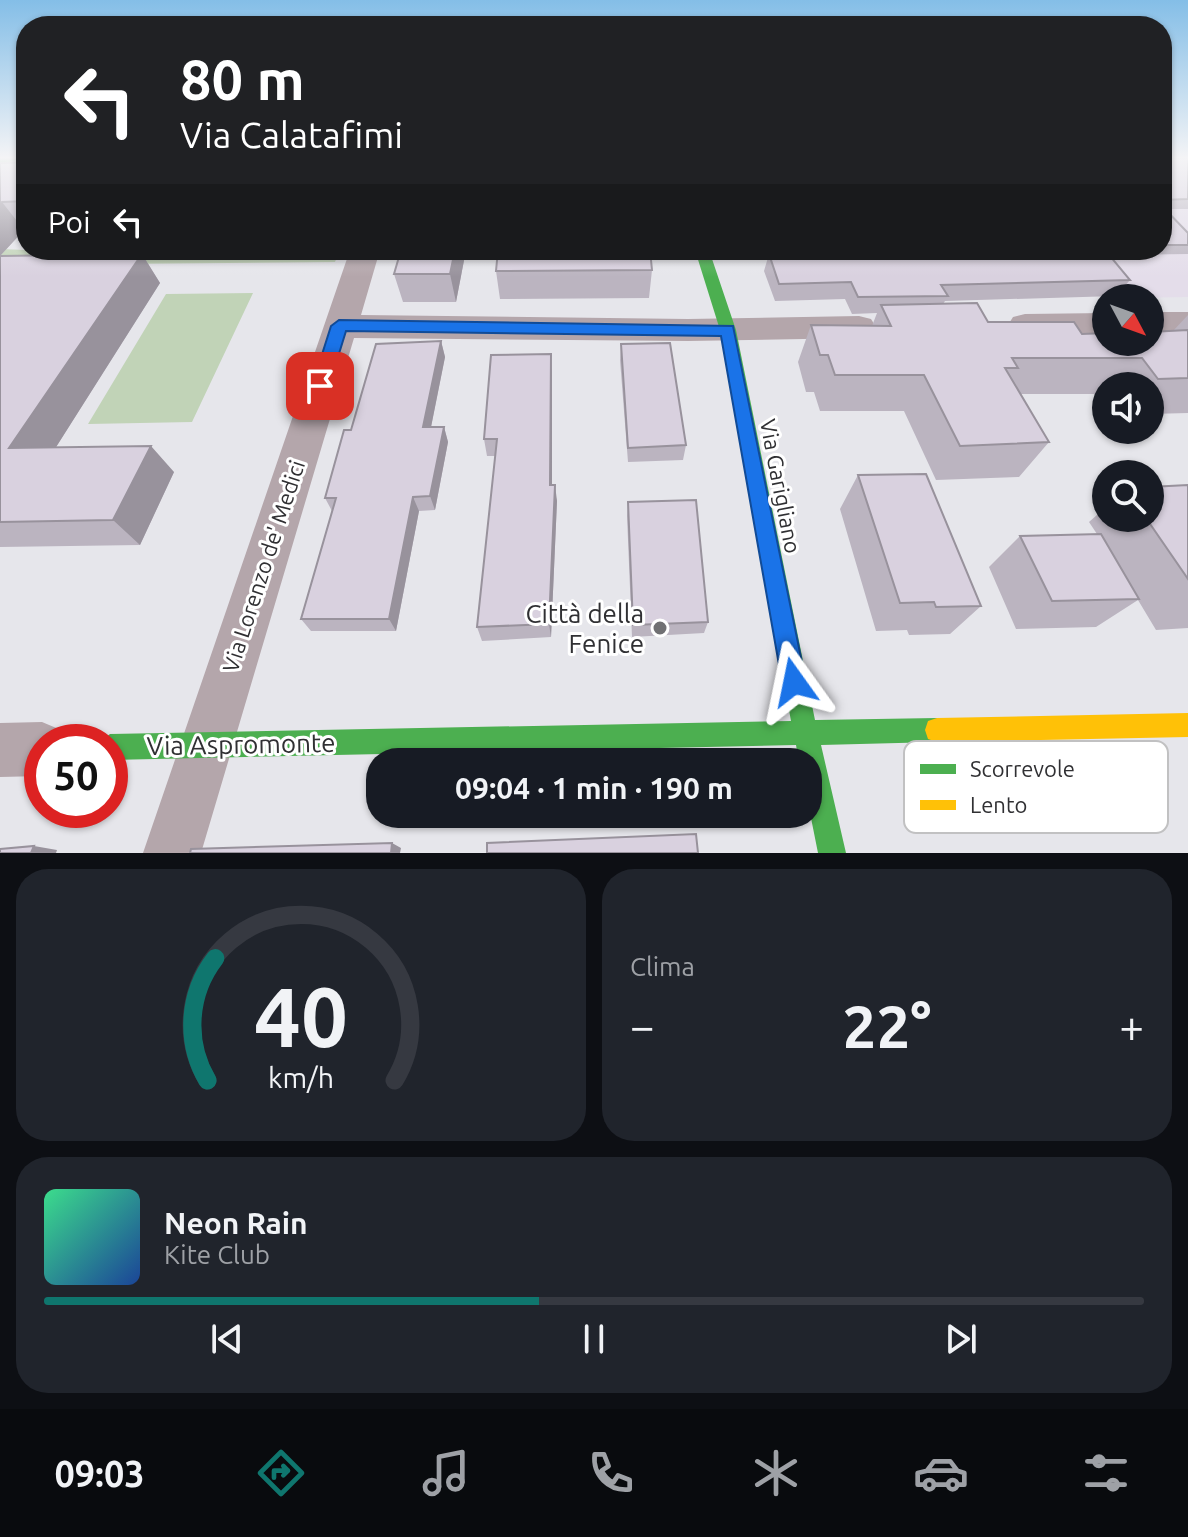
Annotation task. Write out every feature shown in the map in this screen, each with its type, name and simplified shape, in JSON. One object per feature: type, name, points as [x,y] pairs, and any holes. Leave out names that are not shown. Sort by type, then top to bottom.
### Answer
[{"type":"street","name":"Via Lorenzo de' Medici","points":[[172,853],[362,260]]},
{"type":"street","name":"Via Garigliano","points":[[705,260],[728,330],[805,733],[832,853]]},
{"type":"street","points":[[1164,323],[1188,323]]},
{"type":"street","points":[[997,325],[1092,324]]},
{"type":"street","points":[[339,326],[728,330],[888,327]]},
{"type":"street","name":"Via Aspromonte","points":[[128,747],[1188,725]]},
{"type":"street","points":[[0,750],[24,749]]},
{"type":"shaded area","points":[[1172,198],[1188,198],[1188,297],[1164,297],[1164,284],[1121,284],[1101,260],[1172,260]]},
{"type":"green space","points":[[0,249],[16,250],[16,260],[336,260],[335,262],[0,265]]},
{"type":"green space","points":[[253,293],[192,422],[88,424],[166,294]]},
{"type":"building","points":[[0,198],[16,198],[16,201],[0,203]]},
{"type":"building","points":[[1172,216],[1188,233],[1188,245],[1172,245]]},
{"type":"building","points":[[0,256],[16,256],[16,260],[138,260],[9,448],[151,446],[113,520],[0,522]]},
{"type":"building","points":[[398,260],[453,260],[450,274],[394,274]]},
{"type":"building","points":[[497,260],[651,260],[652,270],[496,271]]},
{"type":"building","points":[[771,260],[1113,260],[1130,280],[941,285],[948,296],[858,297],[851,282],[779,284]]},
{"type":"building","points":[[977,303],[988,322],[1074,322],[1082,334],[1092,334],[1092,356],[1164,356],[1164,331],[1188,330],[1188,378],[1164,379],[1164,372],[1153,372],[1142,358],[1012,358],[1018,368],[1005,368],[1049,442],[960,446],[924,375],[835,375],[828,355],[820,355],[811,325],[891,326],[881,305]]},
{"type":"building","points":[[441,341],[423,427],[444,427],[430,496],[413,497],[389,619],[301,619],[336,498],[325,498],[344,430],[351,430],[376,344]]},
{"type":"building","points":[[670,343],[686,445],[628,448],[621,344]]},
{"type":"building","points":[[551,354],[550,485],[555,485],[549,624],[477,627],[497,439],[484,439],[491,355]]},
{"type":"building","points":[[926,474],[981,606],[936,607],[934,602],[900,603],[858,475]]},
{"type":"building","points":[[1188,485],[1188,579],[1156,532],[1164,532],[1164,486]]},
{"type":"building","points":[[696,500],[708,622],[633,625],[628,502]]},
{"type":"building","points":[[1101,534],[1139,599],[1052,601],[1020,536]]},
{"type":"building","points":[[696,834],[698,853],[487,853],[487,843]]},
{"type":"building","points":[[392,843],[391,853],[190,853],[191,849]]},
{"type":"building","points":[[34,846],[31,853],[0,853],[0,849]]},
{"type":"traffic: fast","points":[[705,260],[728,330],[789,656],[832,853]]},
{"type":"traffic: fast","points":[[128,747],[937,730]]},
{"type":"traffic: slow","points":[[937,730],[1188,725]]},
{"type":"place","name":"Città della Fenice","points":[[660,628]]},
{"type":"route","points":[[320,386],[339,326],[728,330],[794,682]]}]
